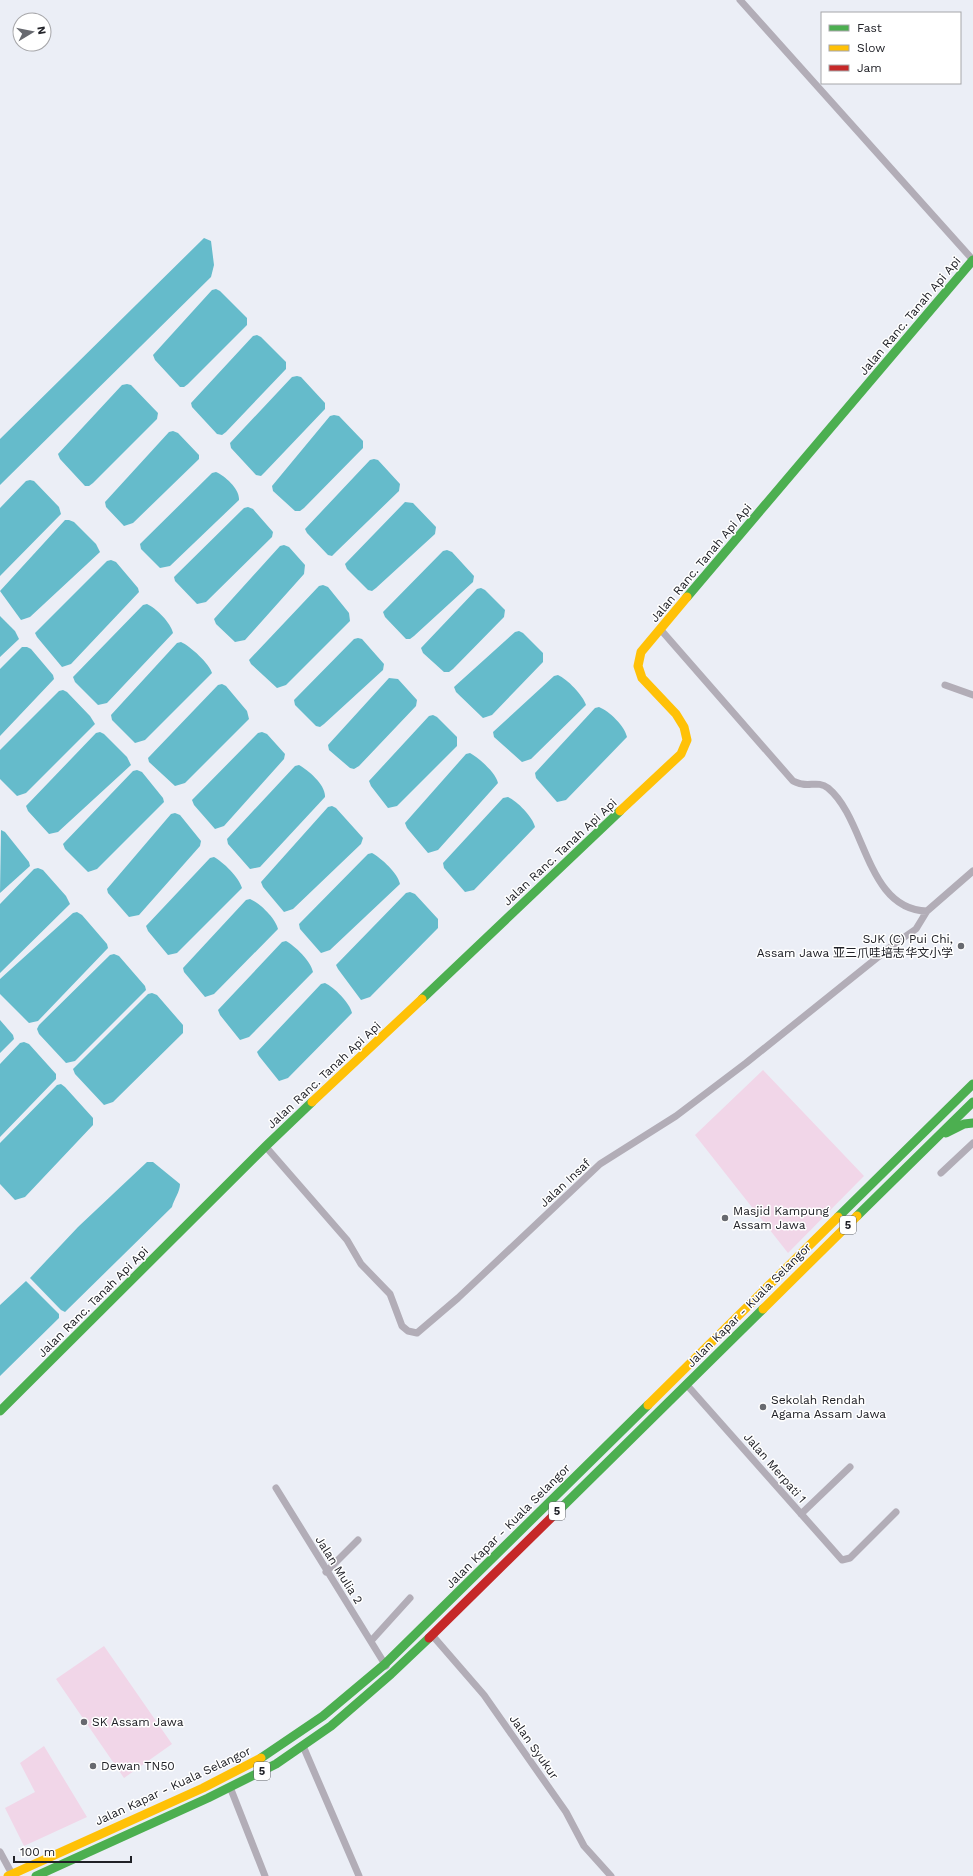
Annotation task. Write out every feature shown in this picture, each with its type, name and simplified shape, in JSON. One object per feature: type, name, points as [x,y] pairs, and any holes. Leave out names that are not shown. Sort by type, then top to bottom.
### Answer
[{"type":"main road","name":"Jalan Ranc. Tanah Api Api","points":[[0,1411],[266,1147],[681,754],[687,742],[685,727],[640,675],[638,669],[638,657],[973,260]]},
{"type":"main road","name":"5","points":[[961,1097],[973,1084]]},
{"type":"main road","points":[[961,1097],[973,1102]]},
{"type":"main road","name":"Jalan Kapar - Kuala Selangor","points":[[10,1875],[203,1788],[270,1753],[323,1716],[384,1664],[961,1097]]},
{"type":"main road","name":"Jalan Kapar - Kuala Selangor","points":[[36,1876],[230,1787],[276,1764],[331,1726],[391,1674],[973,1102]]},
{"type":"main road","points":[[933,1141],[964,1124],[973,1123]]},
{"type":"main road","points":[[110,1830],[116,1840]]},
{"type":"street","points":[[740,0],[973,260]]},
{"type":"street","points":[[661,630],[793,781],[802,785],[815,783],[823,785],[838,798],[852,821],[878,879],[891,894],[914,910],[928,911],[973,872]]},
{"type":"street","points":[[945,685],[973,695]]},
{"type":"street","name":"Jalan Insaf","points":[[266,1147],[347,1240],[362,1264],[390,1294],[402,1326],[408,1331],[418,1332],[448,1307],[600,1164],[676,1116],[746,1063],[893,945],[907,937],[916,929],[928,911]]},
{"type":"street","points":[[941,1173],[973,1143]]},
{"type":"street","name":"Jalan Merpati 1","points":[[686,1384],[840,1558],[845,1560],[850,1558],[896,1512]]},
{"type":"street","points":[[801,1514],[850,1467]]},
{"type":"street","name":"Jalan Mulia 2","points":[[276,1488],[326,1572],[391,1674]]},
{"type":"street","points":[[326,1572],[358,1540]]},
{"type":"street","points":[[371,1641],[410,1598]]},
{"type":"street","name":"Jalan Syukur","points":[[432,1634],[484,1695],[566,1812],[584,1846],[611,1876]]},
{"type":"street","points":[[303,1746],[359,1876]]},
{"type":"street","points":[[230,1787],[265,1876]]},
{"type":"street","points":[[0,1852],[10,1875]]},
{"type":"shaded area","points":[[763,1070],[864,1176],[788,1253],[695,1135]]},
{"type":"shaded area","points":[[104,1646],[172,1744],[124,1778],[56,1679]]},
{"type":"shaded area","points":[[44,1746],[87,1817],[24,1846],[5,1808],[35,1792],[20,1763]]},
{"type":"water","points":[[204,238],[211,241],[214,265],[211,277],[0,485],[0,439]]},
{"type":"water","points":[[216,289],[220,291],[247,318],[247,325],[188,384],[184,387],[180,387],[155,360],[153,355],[212,290]]},
{"type":"water","points":[[257,335],[261,337],[286,362],[286,369],[226,432],[222,435],[217,434],[192,407],[191,403],[253,336]]},
{"type":"water","points":[[292,377],[301,377],[325,403],[325,409],[261,476],[256,475],[231,448],[230,443]]},
{"type":"water","points":[[122,385],[131,385],[158,413],[157,419],[93,483],[89,486],[85,486],[60,459],[58,454]]},
{"type":"water","points":[[330,416],[339,416],[363,441],[363,448],[304,508],[300,511],[295,511],[273,491],[272,486]]},
{"type":"water","points":[[173,431],[178,433],[199,455],[199,459],[133,523],[124,526],[106,507],[105,502],[169,432]]},
{"type":"water","points":[[370,460],[378,460],[400,484],[399,491],[332,556],[328,555],[305,529]]},
{"type":"water","points":[[216,472],[235,487],[239,500],[170,566],[160,568],[141,549],[140,544],[212,473]]},
{"type":"water","points":[[26,481],[34,481],[59,507],[61,514],[0,576],[0,508]]},
{"type":"water","points":[[405,502],[413,503],[436,527],[435,534],[376,588],[372,591],[368,590],[347,569],[345,564]]},
{"type":"water","points":[[248,507],[253,509],[273,532],[272,537],[206,602],[197,604],[175,581],[174,577],[244,508]]},
{"type":"water","points":[[65,520],[74,522],[96,544],[100,552],[30,617],[21,620],[0,591]]},
{"type":"water","points":[[284,545],[289,547],[305,565],[304,574],[245,640],[235,642],[216,624],[214,619],[280,546]]},
{"type":"water","points":[[447,550],[452,552],[474,576],[473,582],[414,636],[410,639],[406,639],[385,617],[383,612],[443,551]]},
{"type":"water","points":[[111,560],[116,562],[138,588],[139,592],[71,664],[62,667],[35,633],[107,561]]},
{"type":"water","points":[[323,585],[328,587],[349,613],[350,621],[286,685],[277,688],[251,664],[249,660],[319,586]]},
{"type":"water","points":[[481,588],[485,590],[505,610],[504,617],[453,669],[449,672],[444,672],[423,653],[421,648],[477,589]]},
{"type":"water","points":[[147,604],[163,616],[173,633],[107,703],[98,705],[75,682],[73,677],[143,605]]},
{"type":"water","points":[[0,616],[15,631],[19,639],[0,657]]},
{"type":"water","points":[[519,631],[523,633],[543,653],[543,662],[492,715],[483,718],[456,692],[454,687],[515,632]]},
{"type":"water","points":[[354,639],[362,639],[384,664],[383,670],[324,724],[320,727],[316,726],[295,705],[294,700]]},
{"type":"water","points":[[181,642],[189,647],[208,665],[212,673],[145,740],[135,743],[112,720],[111,715],[177,643]]},
{"type":"water","points":[[22,647],[31,649],[53,675],[54,679],[0,736],[0,669]]},
{"type":"water","points":[[558,675],[574,688],[582,697],[586,705],[531,759],[522,762],[494,737],[493,732],[554,676]]},
{"type":"water","points":[[389,678],[398,679],[417,700],[416,706],[359,766],[354,769],[350,768],[329,750],[328,745]]},
{"type":"water","points":[[222,684],[226,686],[247,711],[249,719],[185,783],[175,786],[149,762],[148,758],[218,685]]},
{"type":"water","points":[[63,690],[67,692],[90,716],[95,724],[26,793],[17,796],[0,779],[0,750],[59,691]]},
{"type":"water","points":[[599,707],[616,719],[623,728],[627,737],[566,800],[557,802],[536,778],[535,773],[595,708]]},
{"type":"water","points":[[433,715],[437,717],[457,737],[457,746],[397,806],[388,808],[371,786],[369,781],[429,716]]},
{"type":"water","points":[[100,732],[104,734],[127,757],[131,765],[58,832],[49,834],[28,811],[26,806],[96,733]]},
{"type":"water","points":[[262,732],[267,734],[285,754],[284,759],[224,826],[215,829],[194,805],[192,800],[258,733]]},
{"type":"water","points":[[470,753],[487,766],[497,779],[498,783],[438,850],[428,853],[407,828],[405,823],[466,754]]},
{"type":"water","points":[[299,765],[307,770],[320,783],[325,792],[325,797],[260,867],[250,869],[228,844],[227,839],[295,766]]},
{"type":"water","points":[[137,770],[142,772],[163,798],[164,802],[97,869],[88,872],[65,849],[63,844],[133,771]]},
{"type":"water","points":[[508,797],[524,810],[534,823],[535,827],[474,890],[465,892],[444,868],[443,863],[503,798]]},
{"type":"water","points":[[332,806],[336,808],[363,838],[361,844],[293,909],[284,912],[263,887],[261,882],[328,807]]},
{"type":"water","points":[[175,813],[180,815],[201,841],[200,846],[139,915],[129,917],[108,893],[107,889],[171,814]]},
{"type":"water","points":[[1,830],[5,832],[29,862],[30,866],[0,893]]},
{"type":"water","points":[[372,853],[380,858],[393,871],[400,884],[330,950],[321,953],[300,929],[299,924],[368,854]]},
{"type":"water","points":[[214,857],[230,870],[238,879],[242,888],[177,953],[168,955],[148,931],[146,926],[210,858]]},
{"type":"water","points":[[38,868],[43,870],[66,896],[70,904],[0,973],[0,904],[34,869]]},
{"type":"water","points":[[410,892],[415,894],[438,919],[438,928],[370,997],[361,1000],[336,965],[406,893]]},
{"type":"water","points":[[250,899],[267,912],[277,925],[278,929],[214,994],[205,997],[184,972],[183,968],[246,900]]},
{"type":"water","points":[[77,912],[82,915],[107,944],[108,948],[38,1021],[29,1023],[0,994],[0,979],[73,913]]},
{"type":"water","points":[[286,941],[302,954],[309,963],[313,972],[249,1037],[240,1040],[220,1015],[218,1010],[282,942]]},
{"type":"water","points":[[114,954],[119,956],[145,986],[146,990],[75,1061],[66,1063],[39,1034],[37,1029],[39,1025],[110,955]]},
{"type":"water","points":[[325,983],[341,996],[351,1009],[352,1013],[288,1078],[279,1081],[257,1052],[321,984]]},
{"type":"water","points":[[152,993],[157,995],[183,1025],[183,1033],[113,1102],[104,1105],[75,1074],[73,1069],[148,994]]},
{"type":"water","points":[[0,1020],[13,1035],[14,1039],[0,1053]]},
{"type":"water","points":[[24,1042],[29,1044],[56,1074],[56,1079],[0,1137],[0,1064],[20,1043]]},
{"type":"water","points":[[61,1084],[93,1118],[93,1125],[25,1197],[15,1200],[0,1184],[0,1143],[57,1085]]},
{"type":"water","points":[[147,1162],[153,1162],[180,1184],[172,1207],[65,1312],[61,1310],[30,1278],[78,1227]]},
{"type":"water","points":[[26,1281],[59,1314],[59,1318],[0,1376],[0,1305]]},
{"type":"traffic: fast","points":[[687,597],[973,260]]},
{"type":"traffic: fast","points":[[422,999],[620,811]]},
{"type":"traffic: fast","points":[[838,1217],[973,1084]]},
{"type":"traffic: fast","points":[[0,1411],[312,1102]]},
{"type":"traffic: fast","points":[[857,1216],[973,1102]]},
{"type":"traffic: fast","points":[[946,1133],[964,1124],[973,1123]]},
{"type":"traffic: fast","points":[[554,1515],[763,1309]]},
{"type":"traffic: fast","points":[[261,1758],[323,1716],[385,1664],[648,1405]]},
{"type":"traffic: fast","points":[[36,1876],[208,1798],[276,1764],[331,1726],[391,1674],[429,1638]]},
{"type":"traffic: slow","points":[[620,811],[681,754],[687,740],[684,727],[676,714],[642,678],[638,666],[641,652],[687,597]]},
{"type":"traffic: slow","points":[[312,1102],[422,999]]},
{"type":"traffic: slow","points":[[763,1309],[857,1216]]},
{"type":"traffic: slow","points":[[648,1405],[838,1217]]},
{"type":"traffic: slow","points":[[8,1876],[203,1788],[261,1758]]},
{"type":"traffic: jam","points":[[429,1638],[554,1515]]},
{"type":"place","name":"SJK (C) Pui Chi, Assam Jawa 亚三爪哇培志华文小学","points":[[961,946]]},
{"type":"place","name":"Masjid Kampung Assam Jawa","points":[[725,1218]]},
{"type":"place","name":"Sekolah Rendah Agama Assam Jawa","points":[[763,1407]]},
{"type":"place","name":"SK Assam Jawa","points":[[84,1722]]},
{"type":"place","name":"Dewan TN50","points":[[93,1766]]}]
